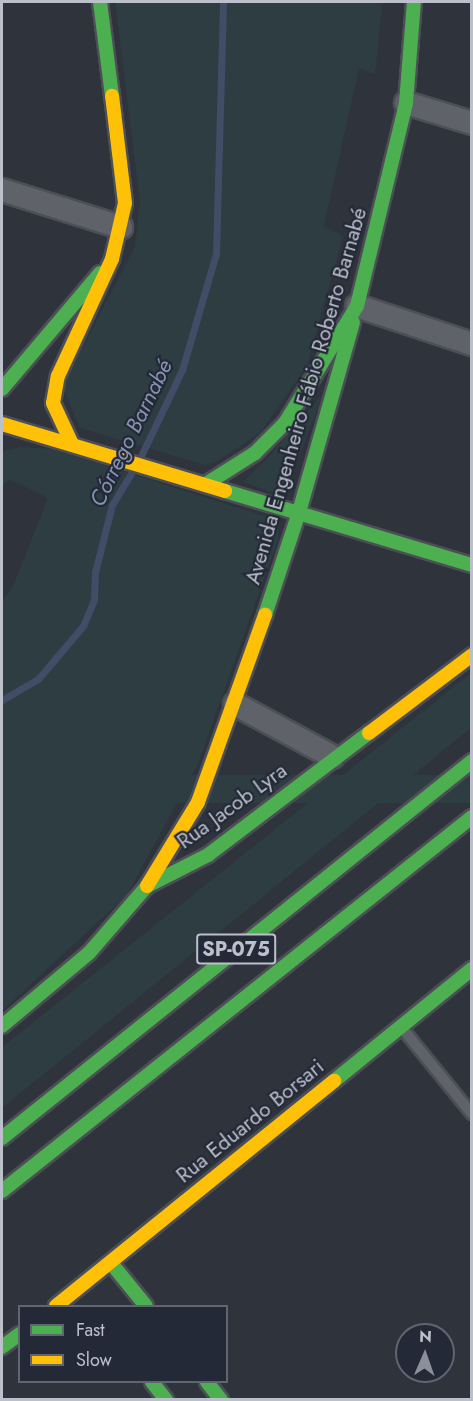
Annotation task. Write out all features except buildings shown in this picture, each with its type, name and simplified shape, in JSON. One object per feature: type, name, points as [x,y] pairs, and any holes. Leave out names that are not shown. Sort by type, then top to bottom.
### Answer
[{"type":"main road","points":[[78,446],[53,403],[58,376],[112,259],[122,227],[125,202],[100,2]]},
{"type":"main road","name":"Avenida Engenheiro Fábio Roberto Barnabé","points":[[147,885],[198,802],[236,704],[299,512],[357,306],[406,103],[414,2]]},
{"type":"main road","points":[[2,389],[112,259]]},
{"type":"main road","points":[[206,484],[255,453],[285,423],[357,306]]},
{"type":"main road","points":[[2,424],[471,565]]},
{"type":"main road","points":[[4,440],[78,446]]},
{"type":"main road","name":"Rua Jacob Lyra","points":[[2,1026],[89,953],[147,885],[208,855],[333,757],[471,655]]},
{"type":"main road","name":"SP-075","points":[[2,1138],[471,761]]},
{"type":"main road","name":"SP-075","points":[[2,1191],[471,817]]},
{"type":"main road","name":"Rua Eduardo Borsari","points":[[58,1305],[82,1294],[111,1263],[471,969]]},
{"type":"main road","points":[[2,1204],[124,1092]]},
{"type":"main road","points":[[111,1263],[145,1305]]},
{"type":"main road","points":[[2,1347],[18,1335]]},
{"type":"main road","points":[[153,1383],[166,1400]]},
{"type":"main road","points":[[208,1383],[221,1400]]},
{"type":"street","points":[[406,103],[471,123]]},
{"type":"street","points":[[2,190],[122,227]]},
{"type":"street","points":[[357,306],[471,344]]},
{"type":"street","points":[[236,704],[333,757]]},
{"type":"lane","points":[[400,1025],[471,1114]]},
{"type":"shaded area","points":[[115,2],[382,2],[375,74],[359,68],[324,226],[343,236],[307,366],[260,433],[218,461],[205,465],[80,428],[62,386],[135,247],[140,203]]},
{"type":"shaded area","points":[[323,394],[284,497],[243,482],[264,462]]},
{"type":"shaded area","points":[[21,447],[52,449],[277,520],[279,537],[198,764],[127,895],[2,1011],[2,602],[14,584],[48,498],[10,479],[2,486],[2,451]]},
{"type":"shaded area","points":[[471,673],[471,728],[2,1108],[2,1047]]},
{"type":"shaded area","points":[[2,775],[471,775],[471,803],[2,803]]},
{"type":"waterway","name":"Córrego Barnabé","points":[[140,458],[182,370],[216,254],[223,2]]},
{"type":"waterway","name":"Córrego Barnabé","points":[[2,700],[38,679],[83,626],[94,600],[95,572],[112,505],[133,470]]},
{"type":"traffic: fast","points":[[100,2],[112,96]]},
{"type":"traffic: fast","points":[[206,484],[255,453],[285,423],[357,306],[406,103],[414,2]]},
{"type":"traffic: fast","points":[[2,389],[100,273]]},
{"type":"traffic: fast","points":[[265,615],[299,512],[353,323]]},
{"type":"traffic: fast","points":[[225,491],[472,565]]},
{"type":"traffic: fast","points":[[2,1026],[89,953],[147,886],[208,855],[369,733]]},
{"type":"traffic: fast","points":[[2,1138],[472,761]]},
{"type":"traffic: fast","points":[[2,1191],[472,817]]},
{"type":"traffic: fast","points":[[334,1081],[472,969]]},
{"type":"traffic: fast","points":[[111,1263],[145,1305]]},
{"type":"traffic: fast","points":[[2,1347],[18,1335]]},
{"type":"traffic: fast","points":[[153,1383],[166,1400]]},
{"type":"traffic: fast","points":[[208,1383],[221,1400]]},
{"type":"traffic: slow","points":[[72,444],[53,403],[58,376],[112,259],[125,203],[112,96]]},
{"type":"traffic: slow","points":[[2,424],[225,491]]},
{"type":"traffic: slow","points":[[147,886],[198,802],[265,615]]},
{"type":"traffic: slow","points":[[369,733],[472,655]]},
{"type":"traffic: slow","points":[[57,1305],[334,1081]]}]
